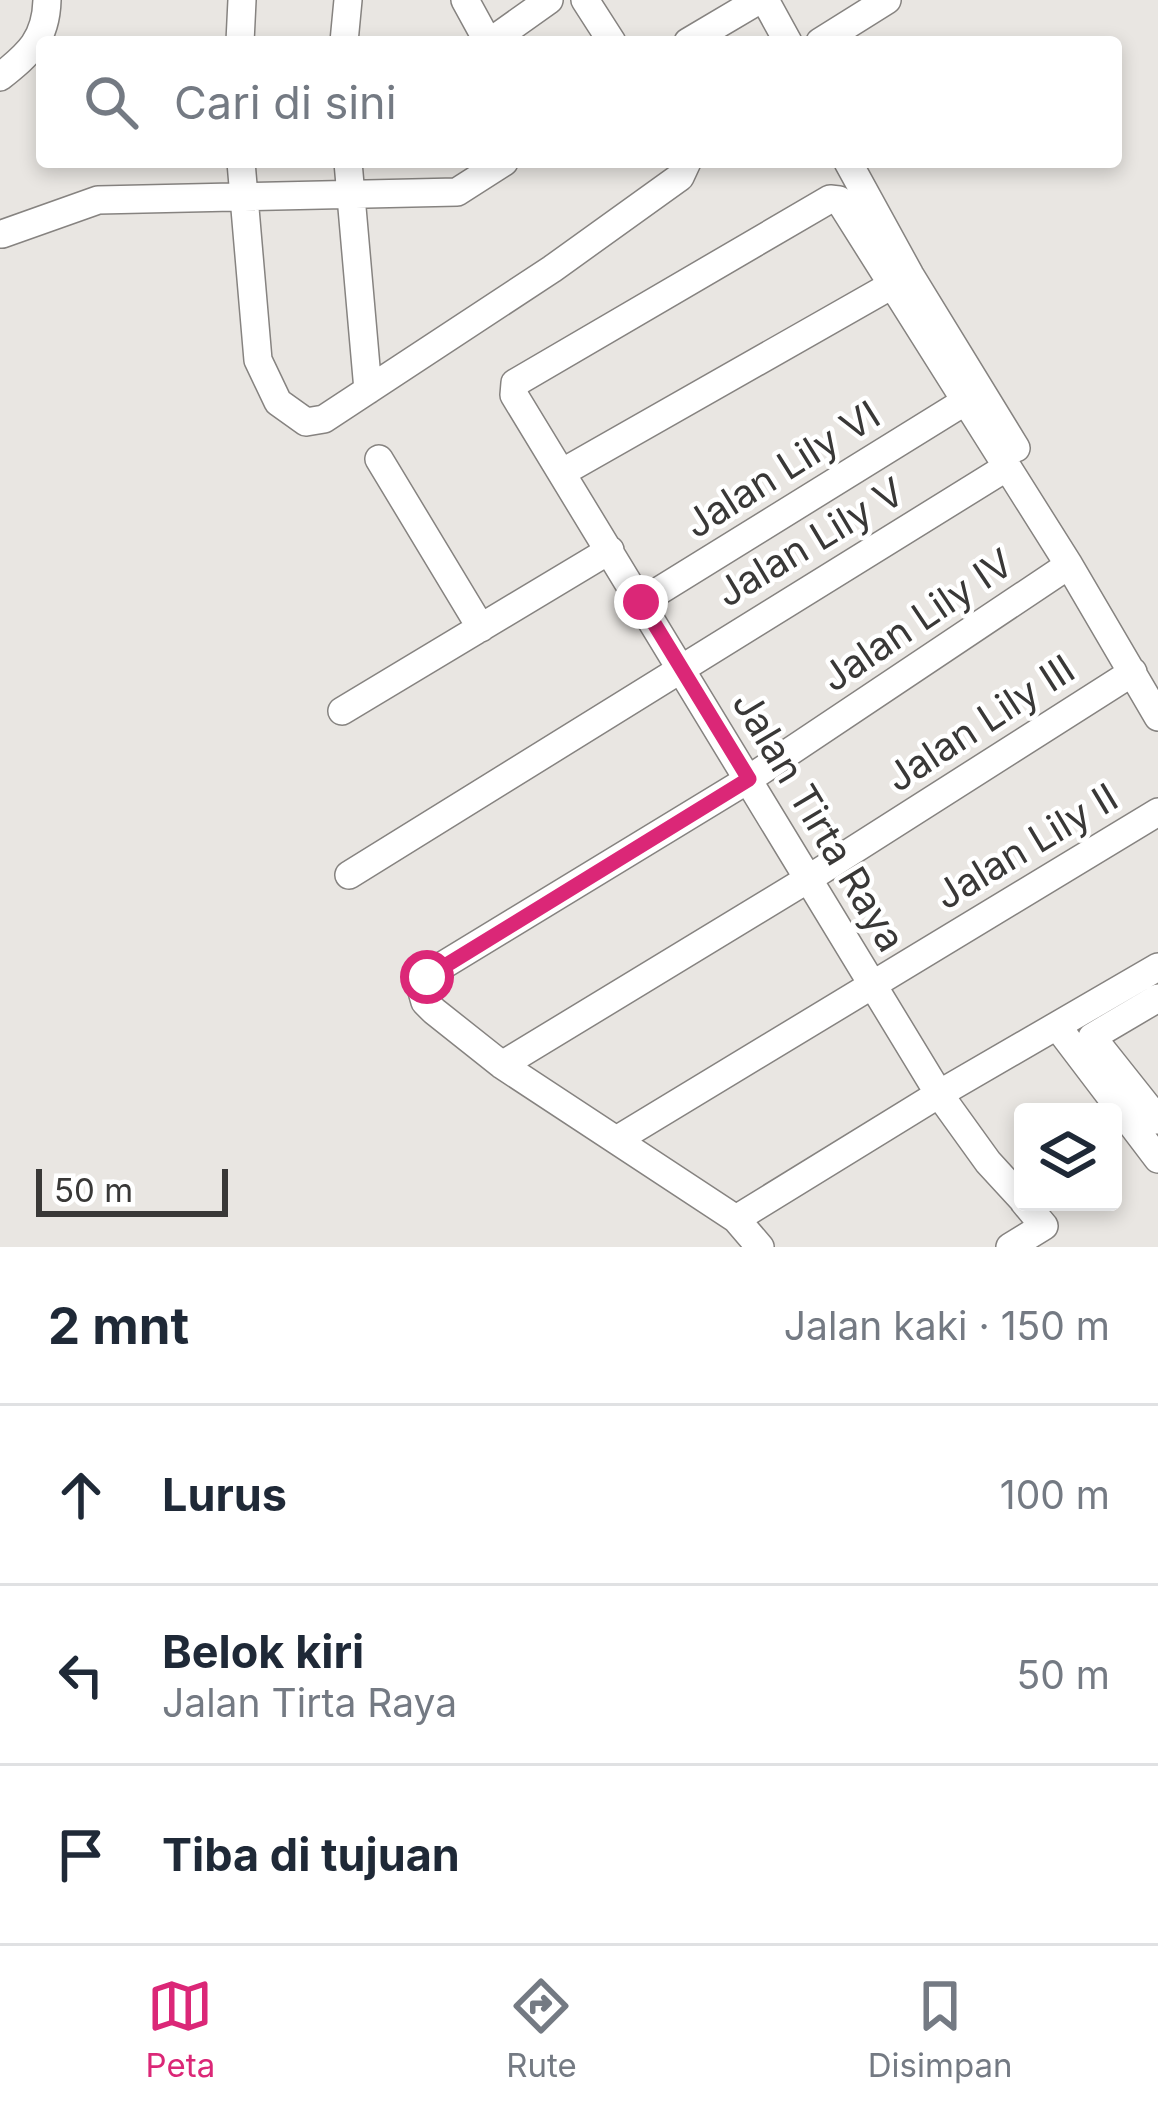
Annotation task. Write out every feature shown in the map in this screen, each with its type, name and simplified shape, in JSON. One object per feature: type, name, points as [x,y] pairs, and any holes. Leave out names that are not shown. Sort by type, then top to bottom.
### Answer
[{"type":"street","points":[[41,36],[46,0]]},
{"type":"street","points":[[240,36],[242,0]]},
{"type":"street","points":[[345,36],[348,0]]},
{"type":"street","points":[[465,0],[486,36]]},
{"type":"street","points":[[498,36],[549,0]]},
{"type":"street","points":[[585,0],[608,36]]},
{"type":"street","points":[[725,33],[762,0],[784,36]]},
{"type":"street","points":[[830,36],[887,0]]},
{"type":"street","points":[[0,77],[36,46]]},
{"type":"street","points":[[241,168],[258,360],[278,402],[306,422],[324,419],[552,269],[680,177],[684,168]]},
{"type":"street","points":[[349,168],[368,390]]},
{"type":"street","points":[[2,234],[98,200],[457,192],[495,168]]},
{"type":"street","points":[[851,168],[1145,677],[1158,717]]},
{"type":"street","name":"Jalan Tirta Raya","points":[[892,285],[839,200],[830,199],[520,378],[514,395],[939,1094],[1014,1190]]},
{"type":"street","points":[[563,472],[892,285],[1145,677]]},
{"type":"street","name":"Jalan Lily VI","points":[[641,602],[964,401]]},
{"type":"street","points":[[379,459],[481,628]]},
{"type":"street","name":"Jalan Lily V","points":[[350,875],[1007,467]]},
{"type":"street","points":[[342,711],[610,550]]},
{"type":"street","name":"Jalan Lily IV","points":[[502,1065],[425,1002],[421,988],[427,977],[749,779],[1069,565]]},
{"type":"street","name":"Jalan Lily III","points":[[502,1065],[1145,677]]},
{"type":"street","name":"Jalan Lily II","points":[[618,1139],[1158,812]]},
{"type":"street","points":[[736,1219],[939,1094],[1158,968]]},
{"type":"street","points":[[1158,998],[1092,1037],[1158,1120]]},
{"type":"street","points":[[1057,1026],[1158,1159]]},
{"type":"street","points":[[502,1065],[736,1219],[760,1247]]},
{"type":"street","name":"Jalan Tirta Raya","points":[[1010,1247],[1053,1237],[1032,1211]]},
{"type":"route","points":[[427,977],[749,779],[641,602]]}]
